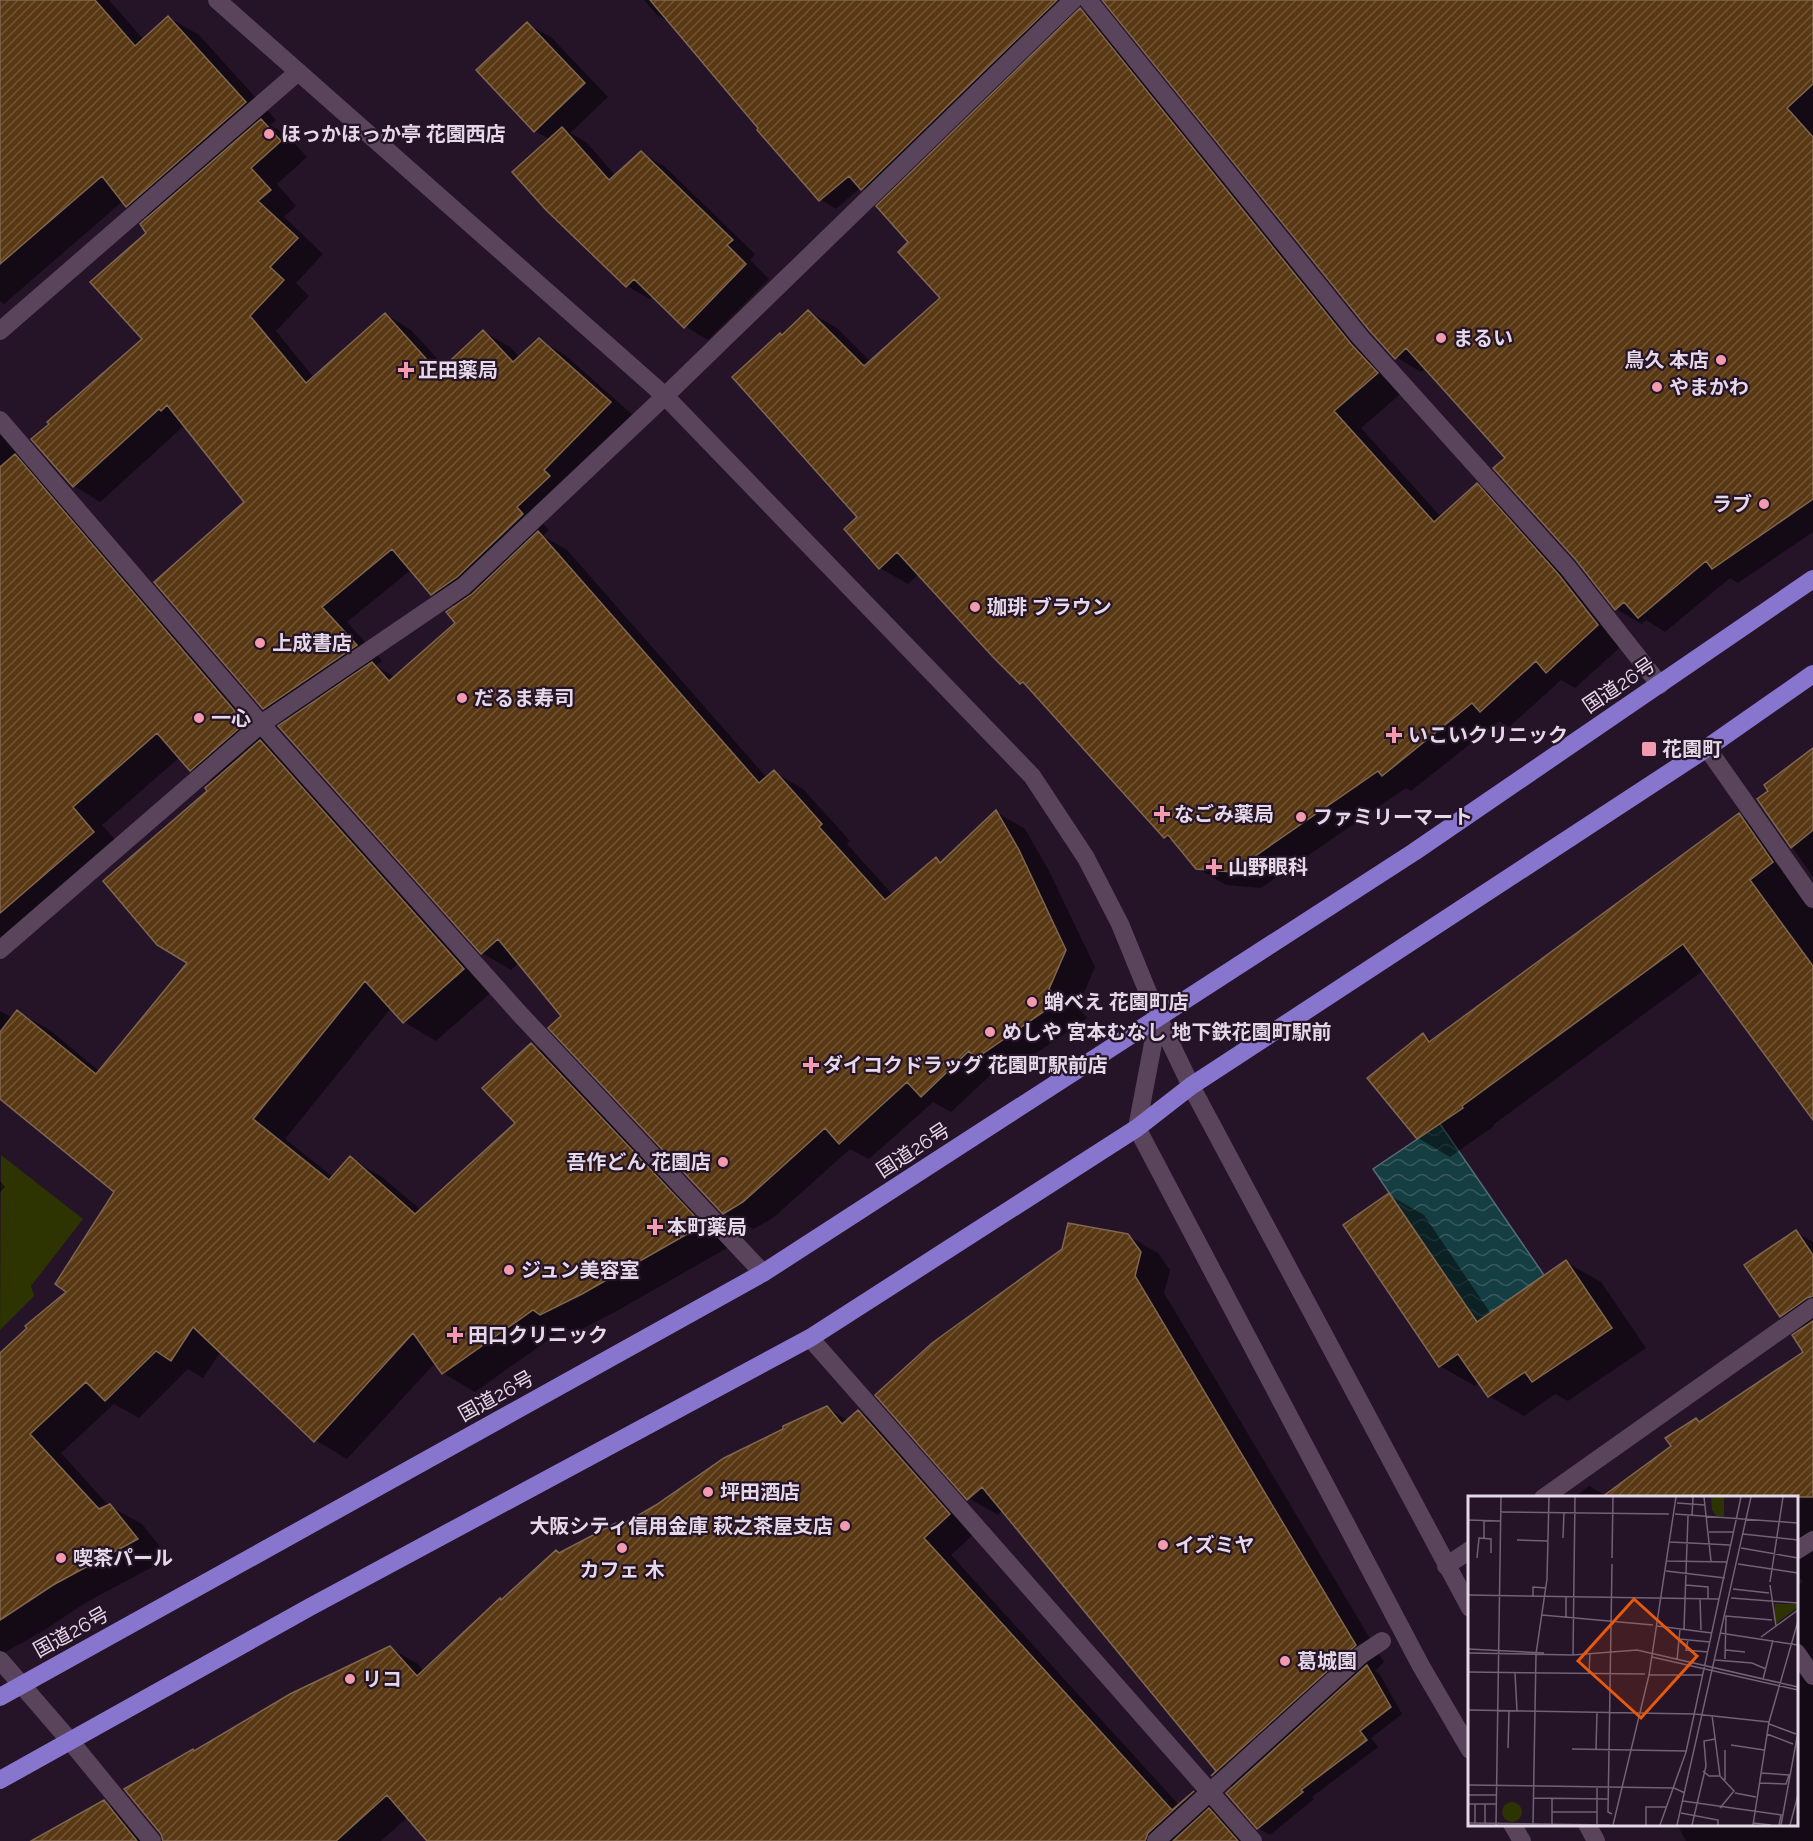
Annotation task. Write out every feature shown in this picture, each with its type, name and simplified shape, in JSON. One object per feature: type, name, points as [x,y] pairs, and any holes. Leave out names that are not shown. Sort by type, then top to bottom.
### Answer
[{"type":"highway","name":"国道26号","points":[[0,1697],[763,1273],[1414,852],[1813,579]]},
{"type":"highway","points":[[0,1780],[310,1607],[810,1338],[1137,1128],[1191,1086],[1707,748],[1813,674]]},
{"type":"street","points":[[217,0],[664,396],[1032,776],[1086,858],[1120,924],[1158,1017],[1191,1086],[1468,1604]]},
{"type":"street","points":[[0,950],[261,724],[464,586],[1073,0]]},
{"type":"street","points":[[1088,0],[1360,337],[1568,568],[1660,685]]},
{"type":"street","points":[[0,331],[298,72]]},
{"type":"street","points":[[0,420],[261,724],[518,1012],[763,1273]]},
{"type":"street","points":[[1707,748],[1813,899]]},
{"type":"street","points":[[1158,1017],[1137,1128],[1421,1666],[1468,1747]]},
{"type":"street","points":[[1544,1496],[1813,1307]]},
{"type":"street","points":[[810,1338],[1253,1841]]},
{"type":"street","points":[[1798,1550],[1813,1540]]},
{"type":"street","points":[[1446,1566],[1468,1551]]},
{"type":"street","points":[[1156,1841],[1361,1655],[1382,1641]]},
{"type":"street","points":[[1798,1654],[1813,1676]]},
{"type":"street","points":[[0,1660],[152,1841]]},
{"type":"street","points":[[1513,1826],[1522,1841]]},
{"type":"street","points":[[1588,1826],[1596,1841]]},
{"type":"green space","points":[[1,1155],[83,1219],[31,1286],[34,1296],[0,1330]]},
{"type":"water","points":[[1440,1124],[1544,1275],[1477,1322],[1373,1169]]},
{"type":"building","points":[[0,0],[95,0],[135,46],[168,16],[246,102],[126,207],[102,176],[0,264]]},
{"type":"building","points":[[650,0],[1057,0],[861,190],[849,176],[819,201]]},
{"type":"building","points":[[1102,0],[1813,0],[1813,84],[1787,108],[1813,137],[1813,499],[1712,569],[1706,561],[1638,618],[1624,602],[1615,610],[1576,560],[1493,468],[1505,458],[1406,348],[1395,359],[1369,330]]},
{"type":"building","points":[[1080,8],[1351,344],[1378,373],[1334,411],[1434,522],[1477,483],[1559,575],[1598,625],[1546,673],[1536,661],[1480,712],[1472,703],[1382,776],[1378,771],[1232,872],[1196,869],[1168,835],[1164,838],[1023,682],[1020,684],[993,657],[897,552],[879,569],[844,529],[857,517],[732,377],[808,310],[864,366],[940,298],[898,252],[908,242],[876,206]]},
{"type":"building","points":[[527,22],[585,83],[534,132],[476,70]]},
{"type":"building","points":[[261,119],[281,141],[251,168],[271,190],[258,201],[298,238],[270,267],[284,280],[250,316],[306,383],[385,313],[438,372],[483,330],[513,362],[539,338],[611,402],[544,470],[550,476],[517,507],[523,514],[457,577],[431,595],[392,549],[322,607],[357,645],[263,709],[154,582],[244,502],[167,405],[161,411],[159,409],[73,487],[31,439],[49,424],[47,422],[142,339],[90,282],[146,233],[140,224]]},
{"type":"building","points":[[562,127],[609,180],[641,151],[733,240],[727,245],[746,264],[684,328],[634,279],[626,287],[546,210],[512,172]]},
{"type":"building","points":[[15,454],[245,723],[190,771],[157,733],[73,807],[94,832],[0,913],[0,467]]},
{"type":"building","points":[[538,531],[759,783],[774,770],[822,824],[819,827],[885,900],[936,857],[940,863],[996,810],[1019,850],[1066,950],[1049,989],[1059,1001],[975,1059],[969,1051],[921,1097],[907,1082],[839,1144],[825,1128],[743,1202],[723,1214],[548,1028],[561,1016],[498,939],[481,954],[278,726],[372,662],[389,681],[455,623],[446,612],[472,594]]},
{"type":"building","points":[[260,740],[464,969],[403,1023],[365,981],[253,1119],[329,1180],[350,1156],[415,1214],[515,1123],[482,1088],[531,1043],[703,1225],[582,1294],[540,1315],[533,1310],[442,1374],[413,1333],[314,1442],[193,1327],[171,1361],[156,1351],[105,1401],[86,1382],[30,1434],[99,1509],[110,1504],[138,1539],[53,1585],[0,1620],[0,1353],[27,1328],[25,1326],[66,1292],[55,1284],[114,1192],[0,1099],[0,1032],[17,1010],[96,1074],[187,963],[157,945],[103,881],[207,791],[205,788]]},
{"type":"building","points":[[1813,748],[1813,830],[1791,848],[1757,799],[1768,791],[1764,785]]},
{"type":"building","points":[[1739,813],[1773,862],[1750,880],[1813,966],[1813,1120],[1683,944],[1462,1106],[1463,1108],[1417,1139],[1367,1078],[1423,1033],[1429,1042]]},
{"type":"building","points":[[1389,1193],[1477,1322],[1566,1260],[1612,1328],[1532,1382],[1525,1372],[1488,1397],[1458,1354],[1439,1367],[1343,1225]]},
{"type":"building","name":"イズミヤ","points":[[1068,1223],[1128,1234],[1141,1252],[1135,1276],[1356,1645],[1211,1776],[1216,1771],[982,1487],[967,1500],[875,1395],[932,1343],[1062,1249]]},
{"type":"building","points":[[1796,1230],[1813,1255],[1813,1296],[1780,1317],[1744,1265]]},
{"type":"building","points":[[1813,1321],[1813,1497],[1603,1496],[1671,1446],[1665,1438],[1696,1418],[1699,1422],[1803,1352],[1792,1335]]},
{"type":"building","points":[[827,1406],[842,1424],[858,1410],[950,1514],[924,1538],[1172,1810],[1194,1791],[1148,1833],[1145,1841],[427,1841],[387,1795],[336,1841],[163,1841],[161,1834],[124,1789],[290,1694],[390,1646],[417,1676],[500,1598],[501,1600],[556,1550],[559,1553],[616,1523],[618,1527],[656,1505],[724,1458],[783,1429],[783,1426]]},
{"type":"building","points":[[1367,1665],[1391,1707],[1360,1731],[1367,1740],[1301,1790],[1303,1792],[1257,1829],[1226,1793]]},
{"type":"building","points":[[104,1800],[137,1841],[31,1841]]},
{"type":"building","points":[[1209,1808],[1238,1841],[1173,1841]]},
{"type":"place","name":"ほっかほっか亭 花園西店","points":[[269,134]]},
{"type":"place","name":"まるい","points":[[1441,338]]},
{"type":"place","name":"鳥久 本店","points":[[1721,360]]},
{"type":"place","name":"正田薬局","points":[[406,370]]},
{"type":"place","name":"やまかわ","points":[[1657,387]]},
{"type":"place","name":"ラブ","points":[[1764,504]]},
{"type":"place","name":"珈琲 ブラウン","points":[[975,607]]},
{"type":"place","name":"上成書店","points":[[260,643]]},
{"type":"place","name":"だるま寿司","points":[[462,698]]},
{"type":"place","name":"一心","points":[[199,718]]},
{"type":"place","name":"いこいクリニック","points":[[1394,735]]},
{"type":"place","name":"花園町","points":[[1649,749]]},
{"type":"place","name":"なごみ薬局","points":[[1162,814]]},
{"type":"place","name":"ファミリーマート","points":[[1301,817]]},
{"type":"place","name":"山野眼科","points":[[1214,867]]},
{"type":"place","name":"蛸べえ 花園町店","points":[[1032,1002]]},
{"type":"place","name":"めしや 宮本むなし 地下鉄花園町駅前","points":[[990,1032]]},
{"type":"place","name":"ダイコクドラッグ 花園町駅前店","points":[[811,1065]]},
{"type":"place","name":"吾作どん 花園店","points":[[723,1162]]},
{"type":"place","name":"本町薬局","points":[[655,1227]]},
{"type":"place","name":"ジュン美容室","points":[[509,1270]]},
{"type":"place","name":"田口クリニック","points":[[455,1335]]},
{"type":"place","name":"坪田酒店","points":[[708,1492]]},
{"type":"place","name":"大阪シティ信用金庫 萩之茶屋支店","points":[[845,1526]]},
{"type":"place","name":"イズミヤ","points":[[1163,1545]]},
{"type":"place","name":"カフェ 木","points":[[622,1548]]},
{"type":"place","name":"喫茶パール","points":[[61,1558]]},
{"type":"place","name":"葛城園","points":[[1285,1661]]},
{"type":"place","name":"リコ","points":[[350,1679]]}]
